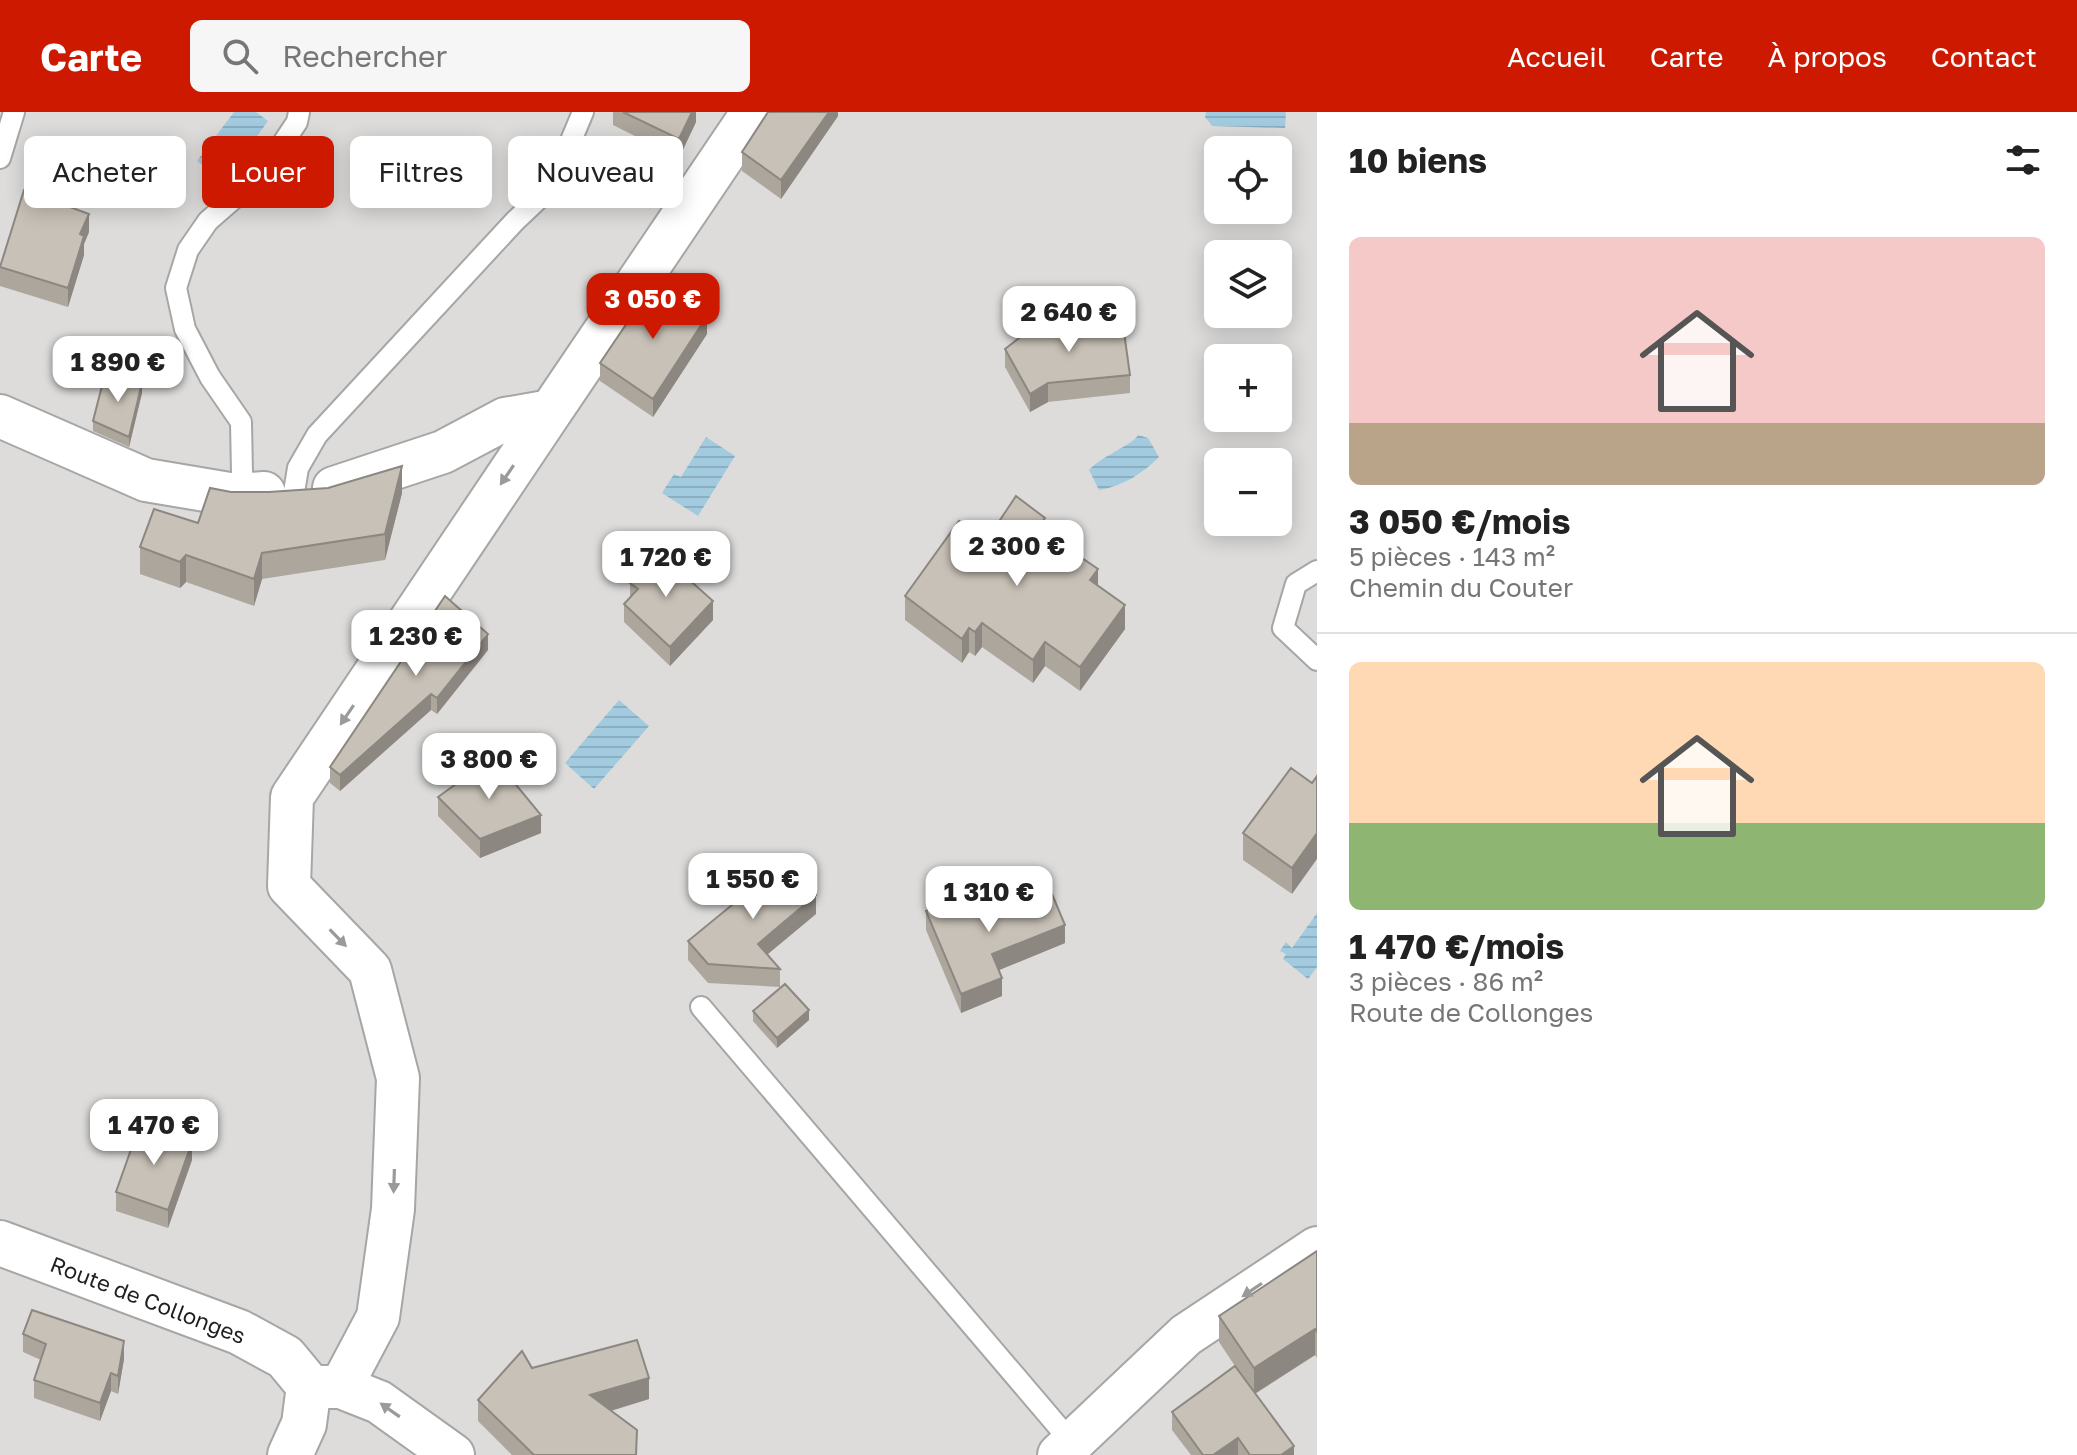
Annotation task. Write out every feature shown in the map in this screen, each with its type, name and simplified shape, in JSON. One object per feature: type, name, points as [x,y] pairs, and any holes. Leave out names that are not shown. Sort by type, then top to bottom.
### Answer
[{"type":"street","points":[[290,1455],[325,1387],[378,1317],[393,1209],[398,1078],[370,970],[289,886],[292,797],[753,112]]},
{"type":"street","points":[[0,416],[146,480],[235,495],[327,491],[443,452],[505,419],[551,411]]},
{"type":"street","name":"Route de Collonges","points":[[0,1243],[239,1332],[285,1357],[325,1387],[379,1402],[453,1455]]},
{"type":"street","points":[[1066,1450],[1186,1335],[1317,1248]]},
{"type":"lane","points":[[0,158],[14,112]]},
{"type":"lane","points":[[235,495],[242,474],[241,422],[210,377],[185,329],[176,288],[188,250],[208,221],[263,173],[297,122],[299,112]]},
{"type":"lane","points":[[294,492],[298,468],[317,435],[515,221],[552,186],[583,112]]},
{"type":"lane","points":[[1317,571],[1296,584],[1283,628],[1317,660]]},
{"type":"lane","points":[[701,1007],[1066,1450]]},
{"type":"shaded area","points":[[0,112],[1317,112],[1317,1455],[0,1455]]},
{"type":"water","points":[[234,112],[256,112],[268,121],[257,136],[216,136]]},
{"type":"water","points":[[1206,112],[1286,112],[1285,128],[1212,126],[1205,117]]},
{"type":"water","points":[[1138,435],[1148,438],[1159,457],[1132,478],[1099,490],[1089,470]]},
{"type":"water","points":[[706,437],[735,456],[698,516],[662,493],[674,474],[681,477]]},
{"type":"water","points":[[619,700],[649,726],[594,789],[565,763]]},
{"type":"water","points":[[1317,913],[1317,967],[1308,979],[1283,959],[1286,954],[1280,951],[1286,942],[1292,948]]},
{"type":"building","points":[[623,112],[692,112],[680,136],[673,136]]},
{"type":"building","points":[[768,112],[829,112],[781,180],[742,152]]},
{"type":"building","points":[[24,190],[24,208],[73,208],[89,214],[80,234],[84,236],[68,288],[0,267]]},
{"type":"building","points":[[654,283],[707,316],[653,399],[600,363]]},
{"type":"building","points":[[1096,319],[1097,329],[1123,325],[1130,375],[1048,383],[1030,394],[1005,349],[1032,328]]},
{"type":"building","points":[[105,374],[142,383],[129,437],[93,421]]},
{"type":"building","points":[[402,466],[385,534],[262,553],[254,579],[186,555],[180,562],[140,547],[154,509],[198,523],[210,488],[231,492],[269,492],[328,488]]},
{"type":"building","points":[[1016,496],[1045,518],[1038,528],[1098,569],[1090,580],[1125,605],[1080,667],[1045,642],[1033,660],[982,623],[975,632],[969,628],[962,639],[905,596],[959,521],[986,541]]},
{"type":"building","points":[[657,551],[713,601],[670,647],[624,604],[638,589],[630,583]]},
{"type":"building","points":[[445,596],[488,634],[437,698],[431,694],[340,775],[330,767]]},
{"type":"building","points":[[493,757],[541,815],[480,839],[438,797]]},
{"type":"building","points":[[1291,768],[1312,783],[1317,776],[1317,833],[1292,868],[1243,833]]},
{"type":"building","points":[[787,860],[816,895],[758,944],[780,969],[708,964],[688,941]]},
{"type":"building","points":[[1049,887],[1065,925],[992,954],[1002,978],[961,994],[926,911],[968,894],[978,916]]},
{"type":"building","points":[[785,984],[809,1010],[777,1038],[753,1011]]},
{"type":"building","points":[[140,1124],[192,1142],[168,1210],[116,1192]]},
{"type":"building","points":[[1317,1251],[1317,1332],[1315,1329],[1254,1368],[1219,1316]]},
{"type":"building","points":[[32,1310],[124,1341],[118,1376],[111,1373],[100,1403],[34,1380],[46,1344],[23,1334]]},
{"type":"building","points":[[637,1340],[649,1378],[590,1395],[637,1430],[636,1455],[534,1455],[478,1400],[522,1351],[532,1368]]},
{"type":"building","points":[[1235,1366],[1294,1446],[1281,1455],[1250,1455],[1238,1438],[1213,1455],[1203,1455],[1172,1412]]}]
